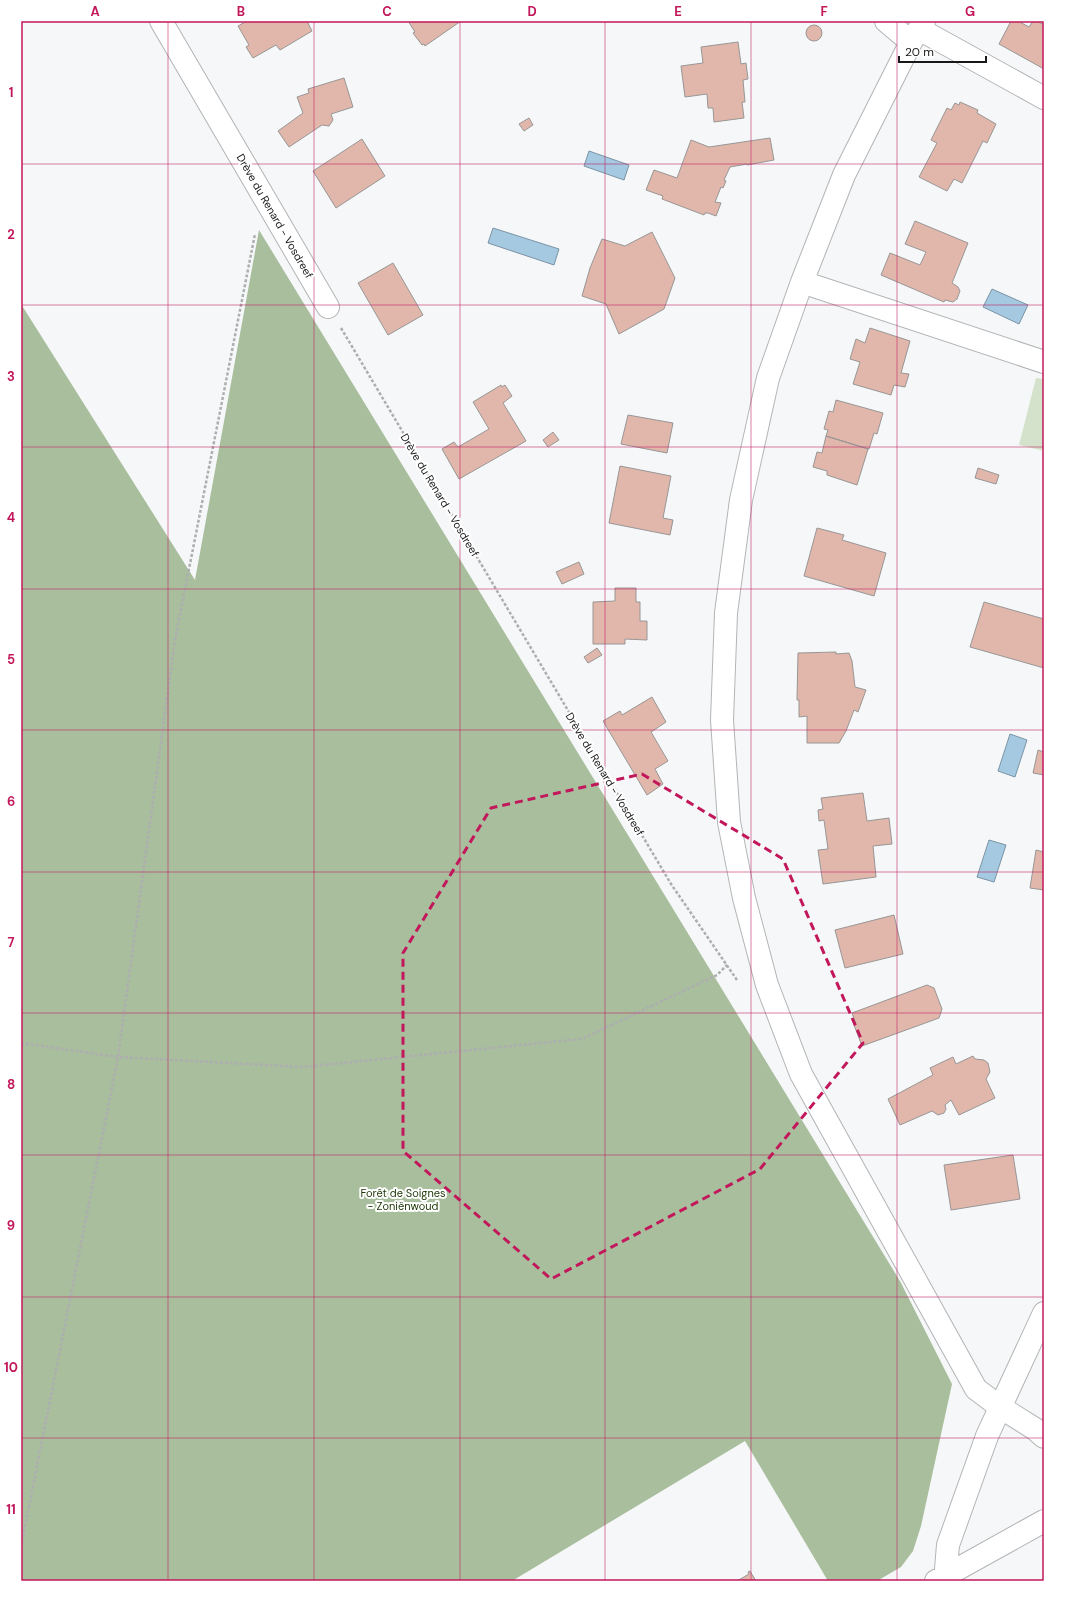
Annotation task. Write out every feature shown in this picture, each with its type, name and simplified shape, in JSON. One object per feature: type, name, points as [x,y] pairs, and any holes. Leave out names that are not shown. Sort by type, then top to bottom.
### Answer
[{"type":"street","name":"Drève du Renard - Vosdreef","points":[[161,21],[328,307]]},
{"type":"street","points":[[886,21],[918,31],[1044,98]]},
{"type":"street","points":[[918,31],[844,175],[802,282],[768,378],[741,500],[726,614],[722,720],[728,822],[744,898],[767,985],[801,1074],[976,1389],[1000,1407],[1035,1429],[1044,1437]]},
{"type":"street","points":[[802,282],[1044,362]]},
{"type":"street","points":[[942,1579],[948,1545],[987,1436],[1044,1313]]},
{"type":"street","points":[[942,1579],[1044,1521]]},
{"type":"path","points":[[21,1547],[118,1057],[175,640],[255,233]]},
{"type":"path","name":"Drève du Renard - Vosdreef","points":[[118,1057],[302,1067],[582,1039],[717,975],[727,964],[671,884],[328,307]]},
{"type":"path","points":[[21,1043],[118,1057]]},
{"type":"highlighted area","points":[[642,774],[783,859],[863,1043],[760,1169],[551,1279],[403,1151],[403,953],[491,808]]},
{"type":"green space","name":"Forêt de Soignes - Zoniënwoud","points":[[259,230],[900,1281],[952,1384],[921,1526],[913,1551],[901,1567],[877,1581],[828,1581],[745,1441],[512,1581],[21,1581],[21,304],[195,580]]},
{"type":"green space","points":[[1036,378],[1044,379],[1044,451],[1019,445]]},
{"type":"water","points":[[589,151],[629,165],[624,180],[584,166]]},
{"type":"water","points":[[493,228],[559,249],[554,265],[488,243]]},
{"type":"water","points":[[992,289],[1028,305],[1019,324],[983,307]]},
{"type":"water","points":[[1010,734],[1027,740],[1015,777],[998,771]]},
{"type":"water","points":[[989,840],[1006,845],[994,882],[977,877]]},
{"type":"building","points":[[247,21],[307,21],[312,31],[280,50],[276,45],[253,58],[246,47],[249,45],[238,26]]},
{"type":"building","points":[[408,21],[461,21],[425,46],[424,44],[422,45],[413,33],[415,32]]},
{"type":"building","points":[[1011,21],[1018,21],[1029,27],[1033,21],[1037,21],[1044,25],[1044,69],[999,44]]},
{"type":"building","points":[[814,25],[820,27],[822,33],[820,39],[814,41],[808,39],[806,33],[808,27]]},
{"type":"building","points":[[738,42],[741,64],[746,63],[748,79],[743,80],[745,102],[742,102],[744,118],[714,122],[713,108],[708,108],[707,94],[685,97],[681,66],[703,63],[701,47]]},
{"type":"building","points":[[344,78],[353,107],[331,114],[333,120],[329,126],[322,125],[289,147],[278,131],[303,113],[297,97],[309,93],[308,89]]},
{"type":"building","points":[[960,102],[978,110],[977,113],[996,124],[987,143],[983,141],[962,183],[954,179],[947,191],[919,177],[937,143],[931,140],[947,108],[951,110],[955,103],[959,105]]},
{"type":"building","points":[[529,118],[533,125],[524,131],[519,124]]},
{"type":"building","points":[[770,138],[774,160],[730,167],[724,180],[726,181],[723,188],[721,187],[715,202],[721,203],[716,216],[708,213],[705,213],[704,215],[662,199],[663,196],[646,190],[654,170],[677,178],[691,140],[709,147]]},
{"type":"building","points":[[362,139],[385,176],[336,208],[313,171]]},
{"type":"building","points":[[915,221],[968,243],[952,283],[958,287],[960,291],[957,299],[953,302],[945,300],[944,302],[881,275],[890,253],[920,265],[926,252],[905,244]]},
{"type":"building","points":[[652,232],[675,278],[664,309],[619,334],[606,304],[582,296],[590,268],[602,239],[625,246]]},
{"type":"building","points":[[393,263],[423,315],[388,335],[358,283]]},
{"type":"building","points":[[870,328],[910,341],[901,373],[909,374],[905,387],[894,385],[891,395],[853,384],[860,362],[850,359],[856,339],[865,343]]},
{"type":"building","points":[[501,385],[502,387],[505,385],[512,396],[503,403],[526,441],[459,479],[442,449],[454,442],[458,447],[489,429],[473,402]]},
{"type":"building","points":[[836,400],[883,413],[877,434],[874,433],[869,449],[826,436],[828,430],[824,429],[829,411],[833,412]]},
{"type":"building","points":[[628,415],[673,423],[667,453],[621,444]]},
{"type":"building","points":[[553,432],[559,440],[548,447],[543,440]]},
{"type":"building","points":[[826,436],[868,449],[857,485],[827,475],[827,471],[813,467],[817,452],[822,453]]},
{"type":"building","points":[[620,466],[671,476],[663,518],[673,520],[670,535],[609,523]]},
{"type":"building","points":[[978,468],[999,475],[996,484],[975,478]]},
{"type":"building","points":[[817,528],[844,535],[842,540],[886,553],[874,596],[804,576]]},
{"type":"building","points":[[579,562],[584,574],[562,584],[556,572]]},
{"type":"building","points":[[615,588],[636,588],[636,602],[640,602],[640,621],[647,621],[647,640],[625,639],[625,644],[593,644],[593,602],[615,601]]},
{"type":"building","points":[[984,602],[1044,619],[1044,668],[970,647]]},
{"type":"building","points":[[597,648],[602,655],[588,663],[584,657]]},
{"type":"building","points":[[836,652],[836,654],[849,653],[852,661],[855,687],[866,690],[858,712],[854,710],[846,731],[839,743],[807,743],[807,716],[799,717],[799,700],[797,700],[798,653]]},
{"type":"building","points":[[652,697],[666,722],[651,732],[668,761],[655,769],[663,784],[647,795],[603,721],[620,711],[622,715]]},
{"type":"building","points":[[1038,750],[1044,752],[1044,775],[1033,773]]},
{"type":"building","points":[[863,793],[867,821],[889,818],[892,844],[873,846],[876,877],[823,884],[818,850],[828,849],[824,820],[819,821],[818,810],[823,809],[821,798]]},
{"type":"building","points":[[1036,850],[1044,852],[1044,890],[1030,888]]},
{"type":"building","points":[[894,915],[903,954],[845,968],[835,930]]},
{"type":"building","points":[[927,985],[934,988],[942,1009],[939,1018],[862,1046],[854,1025],[856,1024],[852,1013]]},
{"type":"building","points":[[973,1056],[975,1059],[984,1060],[988,1063],[990,1072],[986,1079],[995,1098],[959,1115],[951,1100],[945,1105],[946,1109],[944,1113],[938,1115],[932,1111],[900,1125],[888,1099],[933,1075],[930,1068],[953,1057],[956,1064]]},
{"type":"building","points":[[1013,1155],[1020,1199],[951,1210],[944,1165]]},
{"type":"building","points":[[750,1571],[756,1581],[737,1581],[749,1574],[748,1572]]}]
